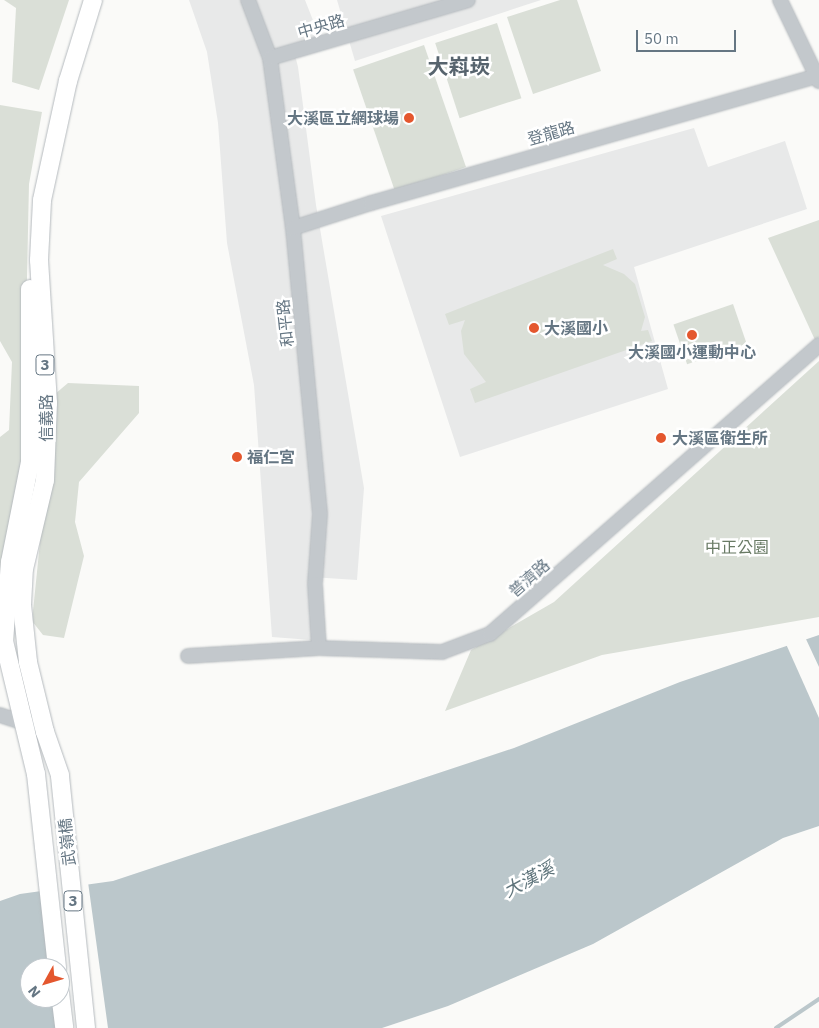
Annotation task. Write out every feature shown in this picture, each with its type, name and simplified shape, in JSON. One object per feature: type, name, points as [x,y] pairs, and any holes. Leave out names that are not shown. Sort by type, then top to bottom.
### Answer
[{"type":"main road","name":"信義路","points":[[36,774],[21,721],[4,641],[5,622],[10,562],[30,462],[30,234],[33,191],[57,80],[82,0]]},
{"type":"main road","name":"信義路","points":[[60,775],[44,732],[28,662],[22,605],[24,569],[45,480],[48,403],[39,260],[42,200],[68,80],[93,0]]},
{"type":"main road","name":"武嶺橋","points":[[36,774],[56,958]]},
{"type":"main road","name":"武嶺橋","points":[[60,775],[86,1028]]},
{"type":"main road","points":[[62,1008],[64,1028]]},
{"type":"street","name":"和平路","points":[[248,0],[270,58],[293,228],[320,514],[316,584],[319,648]]},
{"type":"street","name":"中央路","points":[[270,58],[430,6],[468,0]]},
{"type":"street","points":[[780,0],[818,77]]},
{"type":"street","name":"登龍路","points":[[293,228],[371,203],[818,77]]},
{"type":"street","name":"普濟路","points":[[188,656],[319,648],[442,652],[490,634],[642,502],[790,367],[819,345]]},
{"type":"street","points":[[0,715],[21,721],[44,732]]},
{"type":"shaded area","points":[[189,0],[305,0],[320,38],[293,47],[298,67],[316,205],[364,488],[357,580],[311,577],[311,640],[272,637],[254,385],[227,243],[218,123],[207,52]]},
{"type":"shaded area","points":[[337,0],[541,0],[355,61]]},
{"type":"shaded area","name":"大溪國小","points":[[694,128],[708,167],[785,141],[807,209],[634,267],[668,389],[460,457],[381,216]]},
{"type":"green space","points":[[4,0],[69,0],[39,90],[12,82],[16,8]]},
{"type":"green space","points":[[560,0],[577,0],[601,71],[533,94],[507,17]]},
{"type":"green space","points":[[497,23],[521,98],[460,118],[435,43]]},
{"type":"green space","name":"大溪區立網球場","points":[[424,45],[466,167],[395,191],[353,69]]},
{"type":"green space","points":[[0,105],[42,112],[29,184],[23,465],[0,571],[0,437],[9,430],[12,362],[0,341]]},
{"type":"green space","points":[[819,220],[819,337],[815,340],[768,238]]},
{"type":"green space","points":[[613,249],[617,259],[603,265],[624,274],[635,284],[645,317],[641,331],[648,330],[652,341],[475,403],[470,389],[486,382],[464,354],[461,331],[465,320],[449,325],[445,314]]},
{"type":"green space","name":"大溪國小運動中心","points":[[733,304],[747,344],[687,364],[673,325]]},
{"type":"green space","name":"中正公園","points":[[819,361],[819,617],[602,655],[445,711],[471,650],[554,602]]},
{"type":"green space","points":[[68,383],[139,386],[139,413],[79,482],[75,522],[84,556],[64,638],[43,635],[32,621],[55,394]]},
{"type":"water","name":"大漢溪","points":[[819,635],[819,826],[783,838],[593,944],[448,1006],[382,1028],[0,1028],[0,901],[20,894],[113,881],[514,748],[680,682]]},
{"type":"pier","points":[[805,637],[819,667],[819,718],[786,644]]},
{"type":"pier","points":[[88,882],[108,1028],[58,1028],[59,1008],[70,1008],[70,958],[58,958],[42,888]]},
{"type":"waterway","points":[[776,1028],[819,999]]},
{"type":"place","name":"大溪區立網球場","points":[[409,118]]},
{"type":"place","name":"大溪國小","points":[[534,328]]},
{"type":"place","name":"大溪國小運動中心","points":[[692,335]]},
{"type":"place","name":"大溪區衛生所","points":[[661,438]]},
{"type":"place","name":"福仁宮","points":[[237,457]]},
{"type":"district","name":"大嵙崁","points":[[459,66]]}]
